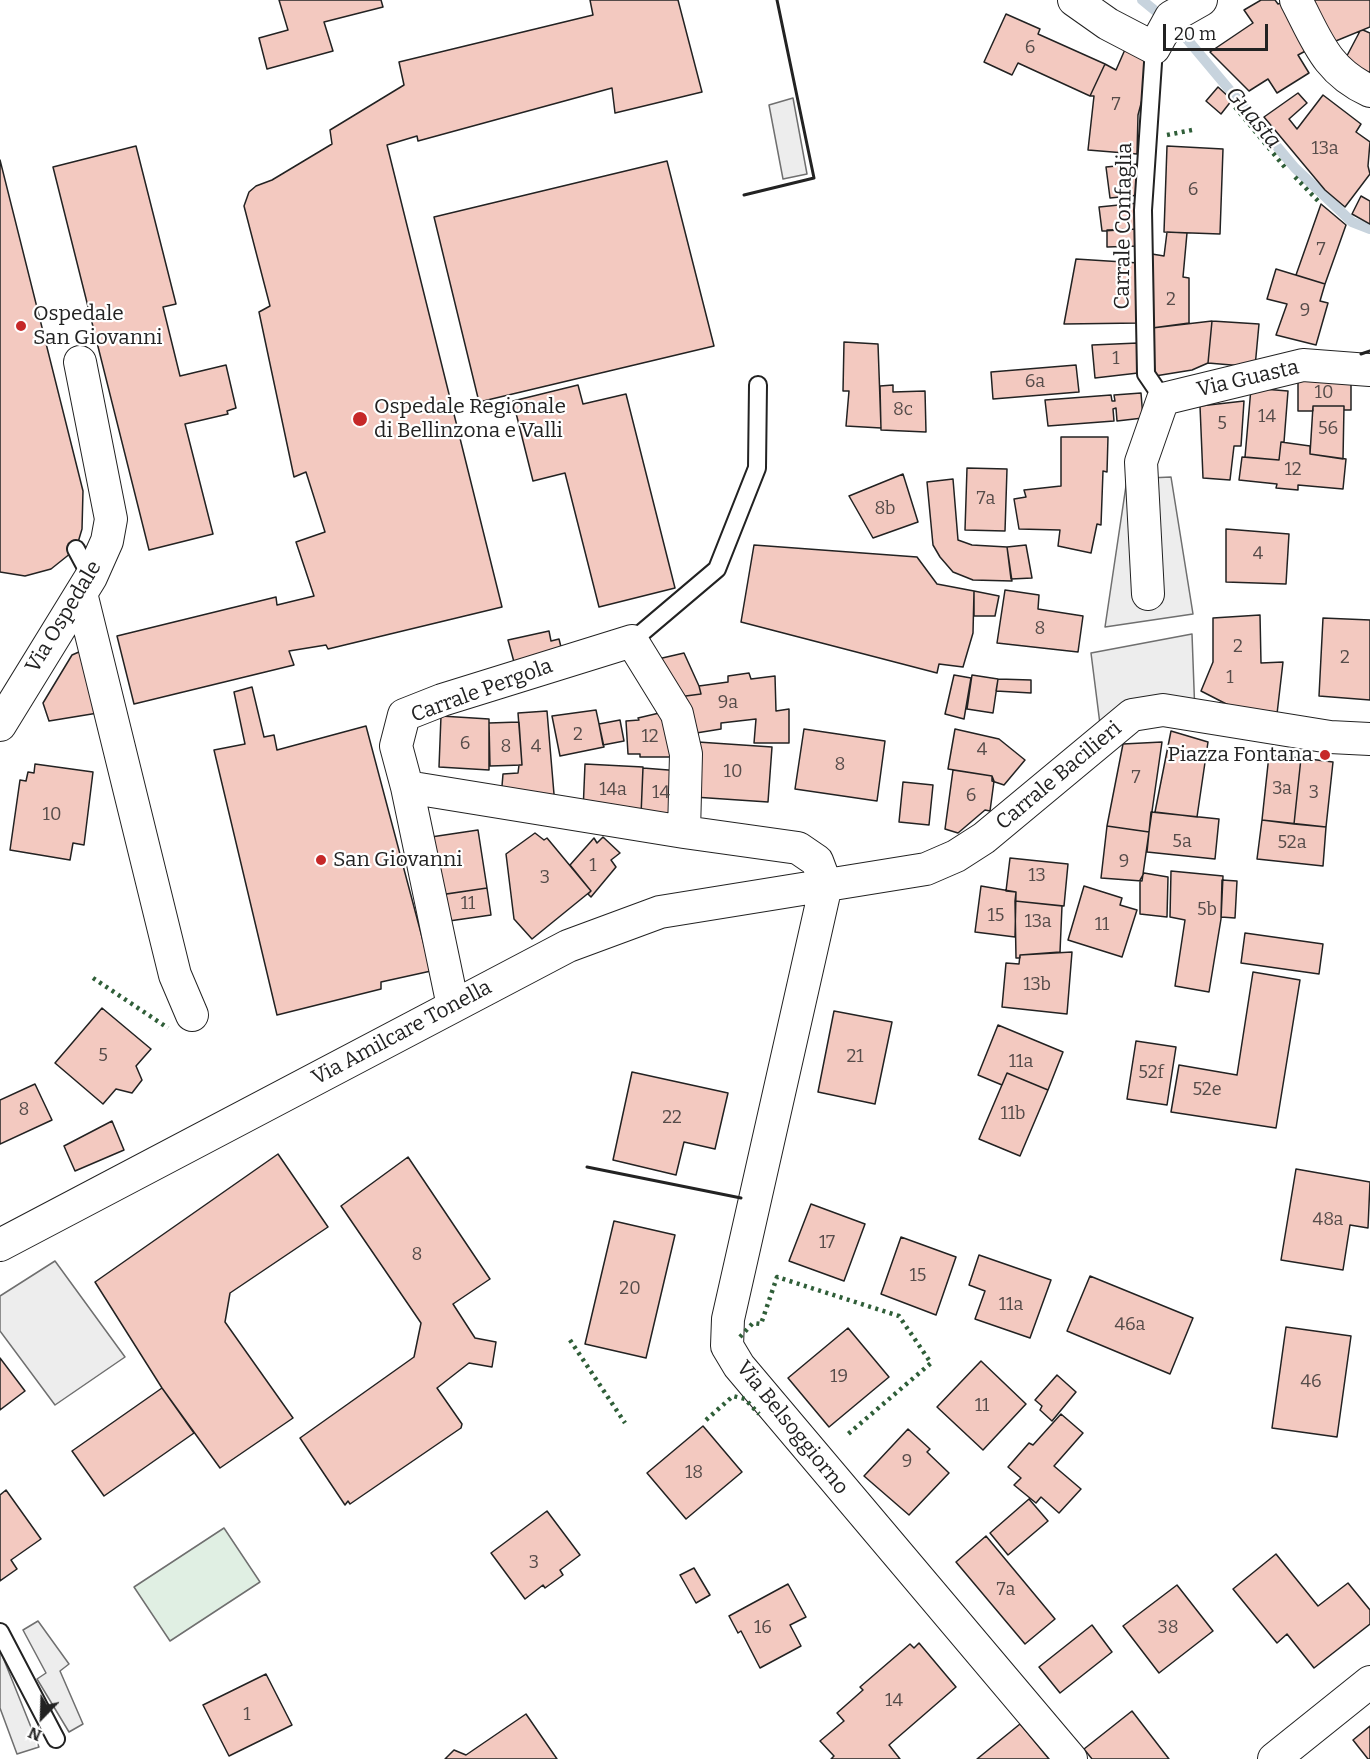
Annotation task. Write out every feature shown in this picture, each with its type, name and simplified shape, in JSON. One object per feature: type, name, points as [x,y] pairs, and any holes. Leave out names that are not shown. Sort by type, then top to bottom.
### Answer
[{"type":"street","points":[[1074,0],[1108,24],[1161,35],[1201,0]]},
{"type":"street","points":[[1296,0],[1330,62],[1338,72],[1370,91]]},
{"type":"street","name":"Via Ospedale","points":[[0,725],[86,585],[107,541],[111,519],[80,362]]},
{"type":"street","name":"Via Guasta","points":[[1163,399],[1303,364],[1370,370]]},
{"type":"street","points":[[1148,594],[1141,462],[1163,399]]},
{"type":"street","points":[[86,585],[176,975],[192,1015]]},
{"type":"street","points":[[632,641],[677,714],[686,754],[684,832]]},
{"type":"street","name":"Carrale Pergola","points":[[407,787],[396,746],[404,716],[442,700],[632,641]]},
{"type":"street","name":"Carrale Bacilieri","points":[[826,885],[926,869],[956,856],[984,838],[1132,715],[1163,710],[1330,737],[1370,739]]},
{"type":"street","points":[[453,1005],[407,787],[798,848],[817,861],[826,885]]},
{"type":"street","name":"Via Amilcare Tonella","points":[[0,1245],[568,946],[660,912],[826,885]]},
{"type":"street","name":"Via Belsoggiorno","points":[[826,885],[728,1319],[728,1346],[739,1366],[1071,1759]]},
{"type":"street","points":[[1274,1759],[1370,1682]]},
{"type":"lane","name":"Carrale Confaglia","points":[[1161,35],[1143,210],[1146,374],[1163,399]]},
{"type":"lane","points":[[632,641],[717,570],[757,468],[758,385]]},
{"type":"lane","points":[[76,549],[86,585]]},
{"type":"lane","points":[[0,1632],[56,1739]]},
{"type":"green space","points":[[224,1528],[260,1582],[170,1641],[134,1587]]},
{"type":"shaded area","points":[[793,98],[807,174],[783,179],[769,105]]},
{"type":"shaded area","points":[[1171,477],[1193,614],[1105,627],[1127,479]]},
{"type":"shaded area","points":[[1192,634],[1195,715],[1163,710],[1102,740],[1091,653]]},
{"type":"shaded area","points":[[55,1261],[125,1357],[55,1405],[0,1331],[0,1296]]},
{"type":"shaded area","points":[[38,1621],[69,1664],[60,1671],[83,1724],[69,1732],[37,1679],[46,1673],[23,1630]]},
{"type":"shaded area","points":[[0,1650],[39,1747],[17,1754],[0,1708]]},
{"type":"building","points":[[279,0],[381,0],[383,7],[324,22],[333,51],[267,69],[259,38],[288,30]]},
{"type":"building","points":[[590,0],[678,0],[702,92],[615,113],[612,88],[418,141],[417,136],[387,145],[502,607],[328,649],[326,645],[289,651],[294,665],[134,704],[117,636],[276,597],[277,605],[314,596],[296,542],[325,532],[306,472],[294,477],[259,312],[270,306],[244,206],[249,192],[332,144],[330,130],[404,85],[399,62],[593,15]]},
{"type":"building","points":[[1261,0],[1275,0],[1278,4],[1290,0],[1313,47],[1298,55],[1309,73],[1277,93],[1268,79],[1249,91],[1210,52],[1253,23],[1244,10]]},
{"type":"building","points":[[1310,0],[1370,0],[1370,27],[1326,45]]},
{"type":"building","points":[[1006,14],[1040,29],[1038,34],[1105,64],[1090,96],[1018,63],[1012,75],[984,62]]},
{"type":"building","points":[[1360,31],[1370,33],[1370,71],[1365,81],[1340,69]]},
{"type":"building","points":[[1127,45],[1151,66],[1138,115],[1137,154],[1088,150],[1094,96],[1090,96],[1105,64],[1116,70]]},
{"type":"building","points":[[1218,87],[1232,100],[1221,114],[1206,101]]},
{"type":"building","points":[[1298,93],[1307,103],[1289,119],[1297,129],[1323,95],[1361,124],[1356,132],[1370,142],[1368,166],[1370,174],[1345,207],[1325,190],[1264,117]]},
{"type":"building","points":[[136,146],[176,304],[163,307],[180,376],[226,365],[236,408],[227,411],[228,414],[185,424],[213,534],[149,550],[53,167]]},
{"type":"building","points":[[1167,146],[1223,149],[1220,234],[1164,232]]},
{"type":"building","name":"Ospedale San Giovanni","points":[[0,160],[83,491],[82,529],[76,549],[51,569],[25,576],[0,572]]},
{"type":"building","points":[[667,161],[714,346],[479,402],[434,217]]},
{"type":"building","points":[[1138,164],[1140,195],[1110,198],[1106,167]]},
{"type":"building","points":[[1361,196],[1370,201],[1370,224],[1352,214]]},
{"type":"building","points":[[1139,203],[1137,229],[1102,231],[1099,207]]},
{"type":"building","points":[[1321,204],[1346,225],[1325,284],[1296,275]]},
{"type":"building","points":[[1137,229],[1138,246],[1107,247],[1107,230]]},
{"type":"building","points":[[1167,232],[1187,233],[1183,277],[1189,278],[1189,323],[1152,328],[1152,254],[1164,256]]},
{"type":"building","points":[[1076,259],[1139,263],[1140,323],[1064,324]]},
{"type":"building","points":[[1276,269],[1325,284],[1320,301],[1328,303],[1316,345],[1276,335],[1287,304],[1267,299]]},
{"type":"building","points":[[1212,321],[1259,324],[1255,367],[1208,363]]},
{"type":"building","points":[[1212,321],[1208,363],[1192,370],[1155,376],[1152,328]]},
{"type":"building","points":[[844,342],[878,344],[881,428],[846,426],[849,391],[843,391]]},
{"type":"building","points":[[1138,343],[1138,373],[1095,378],[1092,345]]},
{"type":"building","points":[[1076,365],[1079,392],[993,399],[991,372]]},
{"type":"building","points":[[1298,380],[1351,380],[1351,410],[1344,410],[1344,406],[1313,406],[1313,411],[1298,411]]},
{"type":"building","points":[[578,385],[583,404],[626,394],[675,588],[599,607],[565,473],[533,481],[513,401]]},
{"type":"building","points":[[893,385],[893,392],[925,391],[926,432],[881,430],[880,386]]},
{"type":"building","points":[[1251,388],[1288,391],[1284,442],[1281,442],[1279,460],[1245,457]]},
{"type":"building","points":[[1141,393],[1143,418],[1117,421],[1116,408],[1113,409],[1114,421],[1048,426],[1045,400],[1111,395],[1112,401],[1115,401],[1114,395]]},
{"type":"building","points":[[1244,401],[1241,446],[1234,446],[1230,480],[1203,478],[1200,406]]},
{"type":"building","points":[[1313,406],[1344,406],[1343,459],[1310,454]]},
{"type":"building","points":[[1061,437],[1108,437],[1107,472],[1103,471],[1101,525],[1097,524],[1091,553],[1058,546],[1060,530],[1019,529],[1014,499],[1026,497],[1024,490],[1061,486]]},
{"type":"building","points":[[1281,442],[1310,446],[1310,454],[1346,459],[1343,489],[1298,485],[1298,490],[1276,488],[1277,484],[1239,480],[1242,457],[1279,460]]},
{"type":"building","points":[[967,468],[1007,469],[1005,531],[965,530]]},
{"type":"building","points":[[903,474],[918,522],[873,538],[849,496]]},
{"type":"building","points":[[953,479],[958,540],[972,545],[1007,547],[1012,581],[973,580],[953,572],[933,545],[927,482]]},
{"type":"building","points":[[1226,529],[1289,534],[1286,584],[1226,582]]},
{"type":"building","points":[[754,545],[917,557],[937,584],[974,591],[973,633],[963,667],[939,664],[937,673],[741,622]]},
{"type":"building","points":[[1026,545],[1032,578],[1011,579],[1007,547]]},
{"type":"building","points":[[1005,590],[1039,595],[1038,609],[1083,616],[1078,652],[997,643]]},
{"type":"building","points":[[974,591],[999,596],[995,616],[974,616]]},
{"type":"building","points":[[1260,615],[1261,663],[1283,662],[1277,714],[1240,711],[1201,691],[1213,662],[1213,618]]},
{"type":"building","points":[[1323,618],[1370,620],[1370,700],[1319,696]]},
{"type":"building","points":[[549,631],[551,641],[559,639],[562,651],[514,662],[508,640]]},
{"type":"building","points":[[88,648],[104,712],[49,721],[43,703],[72,655]]},
{"type":"building","points":[[684,653],[701,694],[678,697],[658,659]]},
{"type":"building","points":[[749,673],[751,679],[775,676],[776,711],[789,709],[789,743],[754,743],[756,719],[721,723],[721,729],[690,734],[678,697],[701,694],[699,686],[728,682],[728,676]]},
{"type":"building","points":[[954,675],[971,678],[964,719],[945,714]]},
{"type":"building","points":[[972,675],[998,679],[993,713],[967,709]]},
{"type":"building","points":[[998,679],[1031,680],[1031,693],[996,691]]},
{"type":"building","name":"San Giovanni","points":[[252,687],[264,737],[274,735],[277,750],[366,726],[431,971],[381,982],[381,989],[277,1015],[214,750],[245,744],[234,692]]},
{"type":"building","points":[[596,710],[604,747],[560,756],[552,716]]},
{"type":"building","points":[[672,710],[673,757],[640,757],[640,754],[628,754],[626,721],[639,720],[638,718]]},
{"type":"building","points":[[547,711],[555,806],[501,798],[503,774],[518,773],[519,765],[522,765],[518,713]]},
{"type":"building","points":[[441,716],[489,719],[489,770],[439,767]]},
{"type":"building","points":[[620,720],[624,741],[603,745],[599,724]]},
{"type":"building","points":[[519,722],[522,765],[490,766],[489,723]]},
{"type":"building","points":[[804,729],[885,741],[877,801],[795,789]]},
{"type":"building","points":[[955,729],[999,739],[1025,760],[1004,785],[992,781],[992,776],[948,769]]},
{"type":"building","points":[[1171,731],[1208,742],[1197,817],[1155,812]]},
{"type":"building","points":[[698,742],[772,747],[768,802],[694,797]]},
{"type":"building","points":[[1162,742],[1149,832],[1107,826],[1123,744]]},
{"type":"building","points":[[1269,755],[1301,758],[1294,824],[1262,820]]},
{"type":"building","points":[[1301,758],[1333,762],[1326,827],[1294,824]]},
{"type":"building","points":[[35,764],[93,772],[84,845],[73,843],[70,860],[10,850],[20,780],[26,781],[28,772],[34,773]]},
{"type":"building","points":[[585,764],[643,767],[641,815],[583,812]]},
{"type":"building","points":[[643,768],[681,771],[679,817],[641,815]]},
{"type":"building","points":[[953,770],[992,776],[994,781],[990,811],[985,810],[958,833],[945,829]]},
{"type":"building","points":[[903,782],[933,785],[929,825],[899,822]]},
{"type":"building","points":[[1151,812],[1219,819],[1215,859],[1147,852]]},
{"type":"building","points":[[1262,820],[1326,827],[1323,866],[1257,859]]},
{"type":"building","points":[[1107,826],[1149,832],[1142,881],[1101,878]]},
{"type":"building","points":[[478,830],[487,888],[440,895],[431,837]]},
{"type":"building","points":[[535,833],[544,840],[547,838],[591,891],[532,939],[514,919],[506,854]]},
{"type":"building","points":[[603,837],[620,853],[611,860],[616,867],[591,897],[588,894],[591,891],[570,865],[594,838],[597,843]]},
{"type":"building","points":[[1010,858],[1068,864],[1064,906],[1015,901],[1016,892],[1006,891]]},
{"type":"building","points":[[1171,871],[1223,876],[1221,919],[1209,992],[1175,986],[1185,920],[1170,917]]},
{"type":"building","points":[[1144,873],[1168,877],[1167,917],[1140,914],[1140,880]]},
{"type":"building","points":[[1222,880],[1237,881],[1235,918],[1221,917]]},
{"type":"building","points":[[981,886],[1016,892],[1015,937],[975,932]]},
{"type":"building","points":[[1084,886],[1122,898],[1120,905],[1137,910],[1122,957],[1068,940]]},
{"type":"building","points":[[487,888],[491,915],[449,921],[446,894]]},
{"type":"building","points":[[1015,901],[1062,906],[1060,952],[1020,955],[1020,958],[1016,958]]},
{"type":"building","points":[[1245,933],[1323,944],[1319,974],[1241,963]]},
{"type":"building","points":[[1072,952],[1067,1014],[1002,1007],[1006,963],[1019,964],[1020,955]]},
{"type":"building","points":[[1253,972],[1300,980],[1276,1128],[1171,1112],[1179,1065],[1237,1075]]},
{"type":"building","points":[[102,1008],[151,1049],[136,1066],[142,1080],[132,1093],[116,1089],[103,1104],[55,1063]]},
{"type":"building","points":[[834,1011],[892,1022],[875,1104],[818,1092]]},
{"type":"building","points":[[998,1025],[1063,1052],[1048,1090],[1007,1073],[1002,1085],[978,1075]]},
{"type":"building","points":[[1136,1041],[1176,1047],[1167,1105],[1127,1099]]},
{"type":"building","points":[[632,1072],[728,1093],[715,1149],[684,1142],[676,1175],[613,1160]]},
{"type":"building","points":[[1007,1073],[1048,1090],[1020,1156],[979,1139]]},
{"type":"building","points":[[35,1084],[52,1120],[0,1144],[0,1100]]},
{"type":"building","points":[[112,1121],[124,1150],[75,1171],[64,1146]]},
{"type":"building","points":[[278,1154],[328,1227],[230,1293],[225,1322],[293,1418],[220,1468],[162,1388],[95,1282]]},
{"type":"building","points":[[408,1157],[490,1279],[453,1304],[475,1338],[496,1342],[492,1367],[469,1363],[437,1388],[462,1424],[461,1428],[350,1504],[348,1501],[345,1505],[300,1438],[414,1357],[421,1323],[341,1206]]},
{"type":"building","points":[[1296,1169],[1370,1182],[1368,1228],[1350,1225],[1343,1270],[1281,1260]]},
{"type":"building","points":[[811,1204],[865,1224],[844,1281],[789,1261]]},
{"type":"building","points":[[614,1221],[675,1235],[646,1358],[585,1344]]},
{"type":"building","points":[[901,1237],[956,1257],[936,1315],[881,1294]]},
{"type":"building","points":[[979,1255],[1051,1280],[1030,1338],[975,1319],[985,1291],[969,1285]]},
{"type":"building","points":[[1090,1276],[1193,1318],[1170,1374],[1067,1331]]},
{"type":"building","points":[[1286,1327],[1351,1336],[1337,1437],[1272,1428]]},
{"type":"building","points":[[848,1328],[889,1377],[829,1427],[788,1378]]},
{"type":"building","points":[[0,1358],[25,1391],[0,1410]]},
{"type":"building","points":[[981,1361],[1026,1404],[983,1450],[937,1407]]},
{"type":"building","points":[[1057,1375],[1076,1392],[1052,1421],[1040,1410],[1042,1406],[1035,1400]]},
{"type":"building","points":[[162,1388],[194,1433],[104,1496],[72,1451]]},
{"type":"building","points":[[1061,1414],[1083,1433],[1054,1466],[1081,1489],[1059,1513],[1041,1497],[1036,1503],[1014,1485],[1021,1478],[1008,1467],[1029,1443],[1033,1445]]},
{"type":"building","points":[[703,1426],[742,1472],[686,1519],[647,1473]]},
{"type":"building","points":[[908,1429],[930,1449],[927,1452],[949,1473],[909,1515],[864,1476]]},
{"type":"building","points":[[6,1490],[41,1539],[11,1560],[17,1569],[0,1581],[0,1495]]},
{"type":"building","points":[[1029,1499],[1048,1521],[1008,1555],[990,1533]]},
{"type":"building","points":[[547,1511],[580,1555],[560,1570],[563,1575],[545,1588],[543,1585],[525,1599],[491,1553]]},
{"type":"building","points":[[986,1536],[1055,1619],[1025,1644],[956,1562]]},
{"type":"building","points":[[1276,1554],[1318,1606],[1348,1583],[1370,1610],[1370,1624],[1314,1668],[1287,1634],[1277,1643],[1233,1589]]},
{"type":"building","points":[[694,1568],[710,1595],[696,1603],[680,1575]]},
{"type":"building","points":[[788,1584],[806,1617],[790,1625],[801,1646],[760,1668],[741,1631],[738,1633],[729,1616]]},
{"type":"building","points":[[1177,1585],[1213,1631],[1159,1673],[1123,1626]]},
{"type":"building","points":[[1092,1625],[1112,1652],[1060,1693],[1039,1667]]},
{"type":"building","points":[[919,1643],[956,1687],[889,1745],[900,1759],[831,1759],[834,1756],[820,1741],[844,1721],[837,1713],[863,1690],[860,1687],[910,1644],[914,1648]]},
{"type":"building","points":[[266,1674],[292,1725],[229,1756],[203,1705]]},
{"type":"building","points":[[1132,1711],[1169,1759],[1092,1759],[1084,1749]]},
{"type":"building","points":[[526,1714],[557,1759],[445,1759],[454,1750],[466,1755]]},
{"type":"building","points":[[1020,1724],[1049,1759],[977,1759]]},
{"type":"building","points":[[1370,1726],[1370,1759],[1368,1759],[1353,1740]]},
{"type":"waterway","name":"Guasta","points":[[1142,0],[1181,32],[1295,168],[1352,222],[1370,229]]},
{"type":"hedge","points":[[1235,107],[1287,170]]},
{"type":"hedge","points":[[1167,135],[1192,130]]},
{"type":"hedge","points":[[1295,177],[1321,204]]},
{"type":"hedge","points":[[93,978],[168,1028]]},
{"type":"hedge","points":[[740,1337],[753,1323],[761,1324],[777,1277],[899,1316],[931,1363],[847,1435]]},
{"type":"hedge","points":[[570,1340],[625,1423]]},
{"type":"hedge","points":[[706,1420],[733,1396],[745,1399],[759,1414]]},
{"type":"wall","points":[[744,195],[814,178],[777,0]]},
{"type":"wall","points":[[1361,354],[1370,351]]},
{"type":"wall","points":[[587,1167],[741,1198]]},
{"type":"place","name":"Ospedale San Giovanni","points":[[21,326]]},
{"type":"place","name":"Ospedale Regionale di Bellinzona e Valli","points":[[360,419]]},
{"type":"place","name":"Piazza Fontana","points":[[1325,755]]},
{"type":"place","name":"San Giovanni","points":[[321,860]]}]
